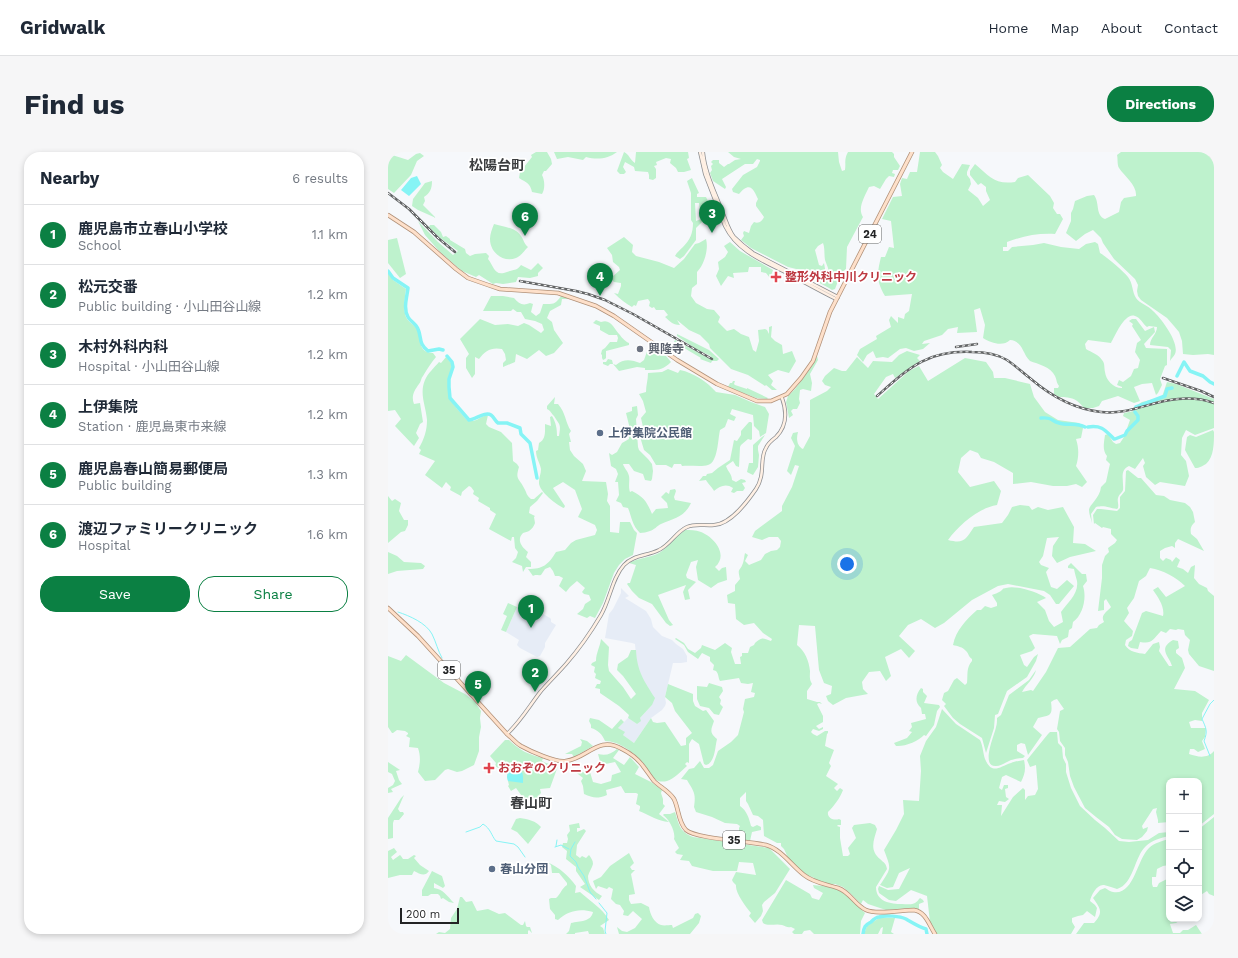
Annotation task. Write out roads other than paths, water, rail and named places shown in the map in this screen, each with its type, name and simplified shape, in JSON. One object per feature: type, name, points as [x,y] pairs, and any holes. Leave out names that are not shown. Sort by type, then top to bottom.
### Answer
[{"type":"highway","points":[[1209,152],[1214,158]]},
{"type":"main road","points":[[702,152],[707,172],[728,226],[741,246],[837,298]]},
{"type":"main road","name":"24","points":[[782,398],[793,388],[813,361],[825,324],[837,298],[912,152]]},
{"type":"main road","points":[[388,215],[414,232],[468,278],[500,289],[558,293],[596,306],[614,316],[692,370],[717,384],[757,401],[771,402],[782,398],[785,411],[785,422],[782,430],[765,448],[761,476],[756,490],[734,516],[727,521],[715,525],[694,525],[686,527],[661,549],[635,558],[623,566],[617,575],[604,611],[581,645],[540,692],[520,720],[507,734]]},
{"type":"main road","name":"35","points":[[388,608],[418,636],[507,734],[523,747],[562,762],[574,759],[601,745],[609,744],[617,746],[637,758],[652,778],[670,794],[682,823],[688,831],[698,835],[761,844],[772,847],[808,878],[824,885],[842,889],[866,910],[876,912],[914,910],[920,912],[925,916],[935,934]]},
{"type":"water","points":[[417,176],[421,184],[409,196],[401,190],[411,178]]},
{"type":"water","points":[[517,768],[523,774],[523,783],[508,781],[508,771]]},
{"type":"waterway","points":[[388,271],[393,278],[408,288],[406,302],[407,314],[418,329],[425,348],[428,351],[439,349],[443,350]]},
{"type":"waterway","points":[[447,356],[452,362],[453,367],[449,379],[450,398],[469,420],[489,414],[498,423],[507,423],[520,428],[521,434],[530,443],[537,478]]},
{"type":"waterway","points":[[1177,376],[1184,362],[1190,371],[1203,376],[1214,384]]},
{"type":"waterway","points":[[1136,407],[1165,396],[1167,389],[1172,388]]},
{"type":"waterway","points":[[1088,427],[1100,428],[1115,439],[1125,435],[1138,420],[1138,416],[1135,412]]},
{"type":"waterway","points":[[1041,418],[1050,419],[1062,424],[1085,427]]},
{"type":"waterway","points":[[398,612],[417,620],[426,626],[432,634],[442,658]]},
{"type":"waterway","points":[[1210,756],[1204,741],[1206,730],[1202,719],[1210,704],[1214,700]]},
{"type":"waterway","points":[[466,832],[480,827],[483,824],[496,841],[514,844],[525,857]]},
{"type":"waterway","points":[[556,846],[557,840]]},
{"type":"waterway","points":[[575,842],[571,849],[570,856],[576,862],[584,876],[590,892],[596,899]]},
{"type":"waterway","points":[[555,847],[561,845],[569,849]]},
{"type":"waterway","points":[[599,903],[607,913],[606,934]]},
{"type":"waterway","points":[[863,934],[867,924],[882,916],[900,917],[906,919],[926,929],[927,934]]},
{"type":"railway","points":[[388,193],[409,209],[438,238],[455,252]]},
{"type":"railway","points":[[520,281],[576,291],[605,300],[633,314],[712,359]]},
{"type":"railway","points":[[956,347],[977,344]]},
{"type":"railway","points":[[877,396],[909,369],[931,358],[956,352],[981,352],[999,356],[1007,360],[1055,396],[1081,408],[1101,412],[1121,412],[1168,400],[1192,399],[1214,403]]},
{"type":"railway","points":[[1163,378],[1214,397]]},
{"type":"place","name":"木村外科内科","points":[[712,233]]},
{"type":"place","name":"渡辺ファミリークリニック","points":[[525,236]]},
{"type":"place","name":"整形外科中川クリニック","points":[[776,277]]},
{"type":"place","name":"上伊集院","points":[[600,296]]},
{"type":"place","name":"興隆寺","points":[[640,349]]},
{"type":"place","name":"上伊集院公民館","points":[[600,433]]},
{"type":"place","name":"鹿児島市立春山小学校","points":[[531,628]]},
{"type":"place","name":"松元交番","points":[[535,692]]},
{"type":"place","name":"鹿児島春山簡易郵便局","points":[[478,704]]},
{"type":"place","name":"おおぞのクリニック","points":[[489,768]]},
{"type":"place","name":"春山分団","points":[[492,869]]},
{"type":"district","name":"松陽台町","points":[[497,165]]},
{"type":"district","name":"春山町","points":[[531,803]]}]
